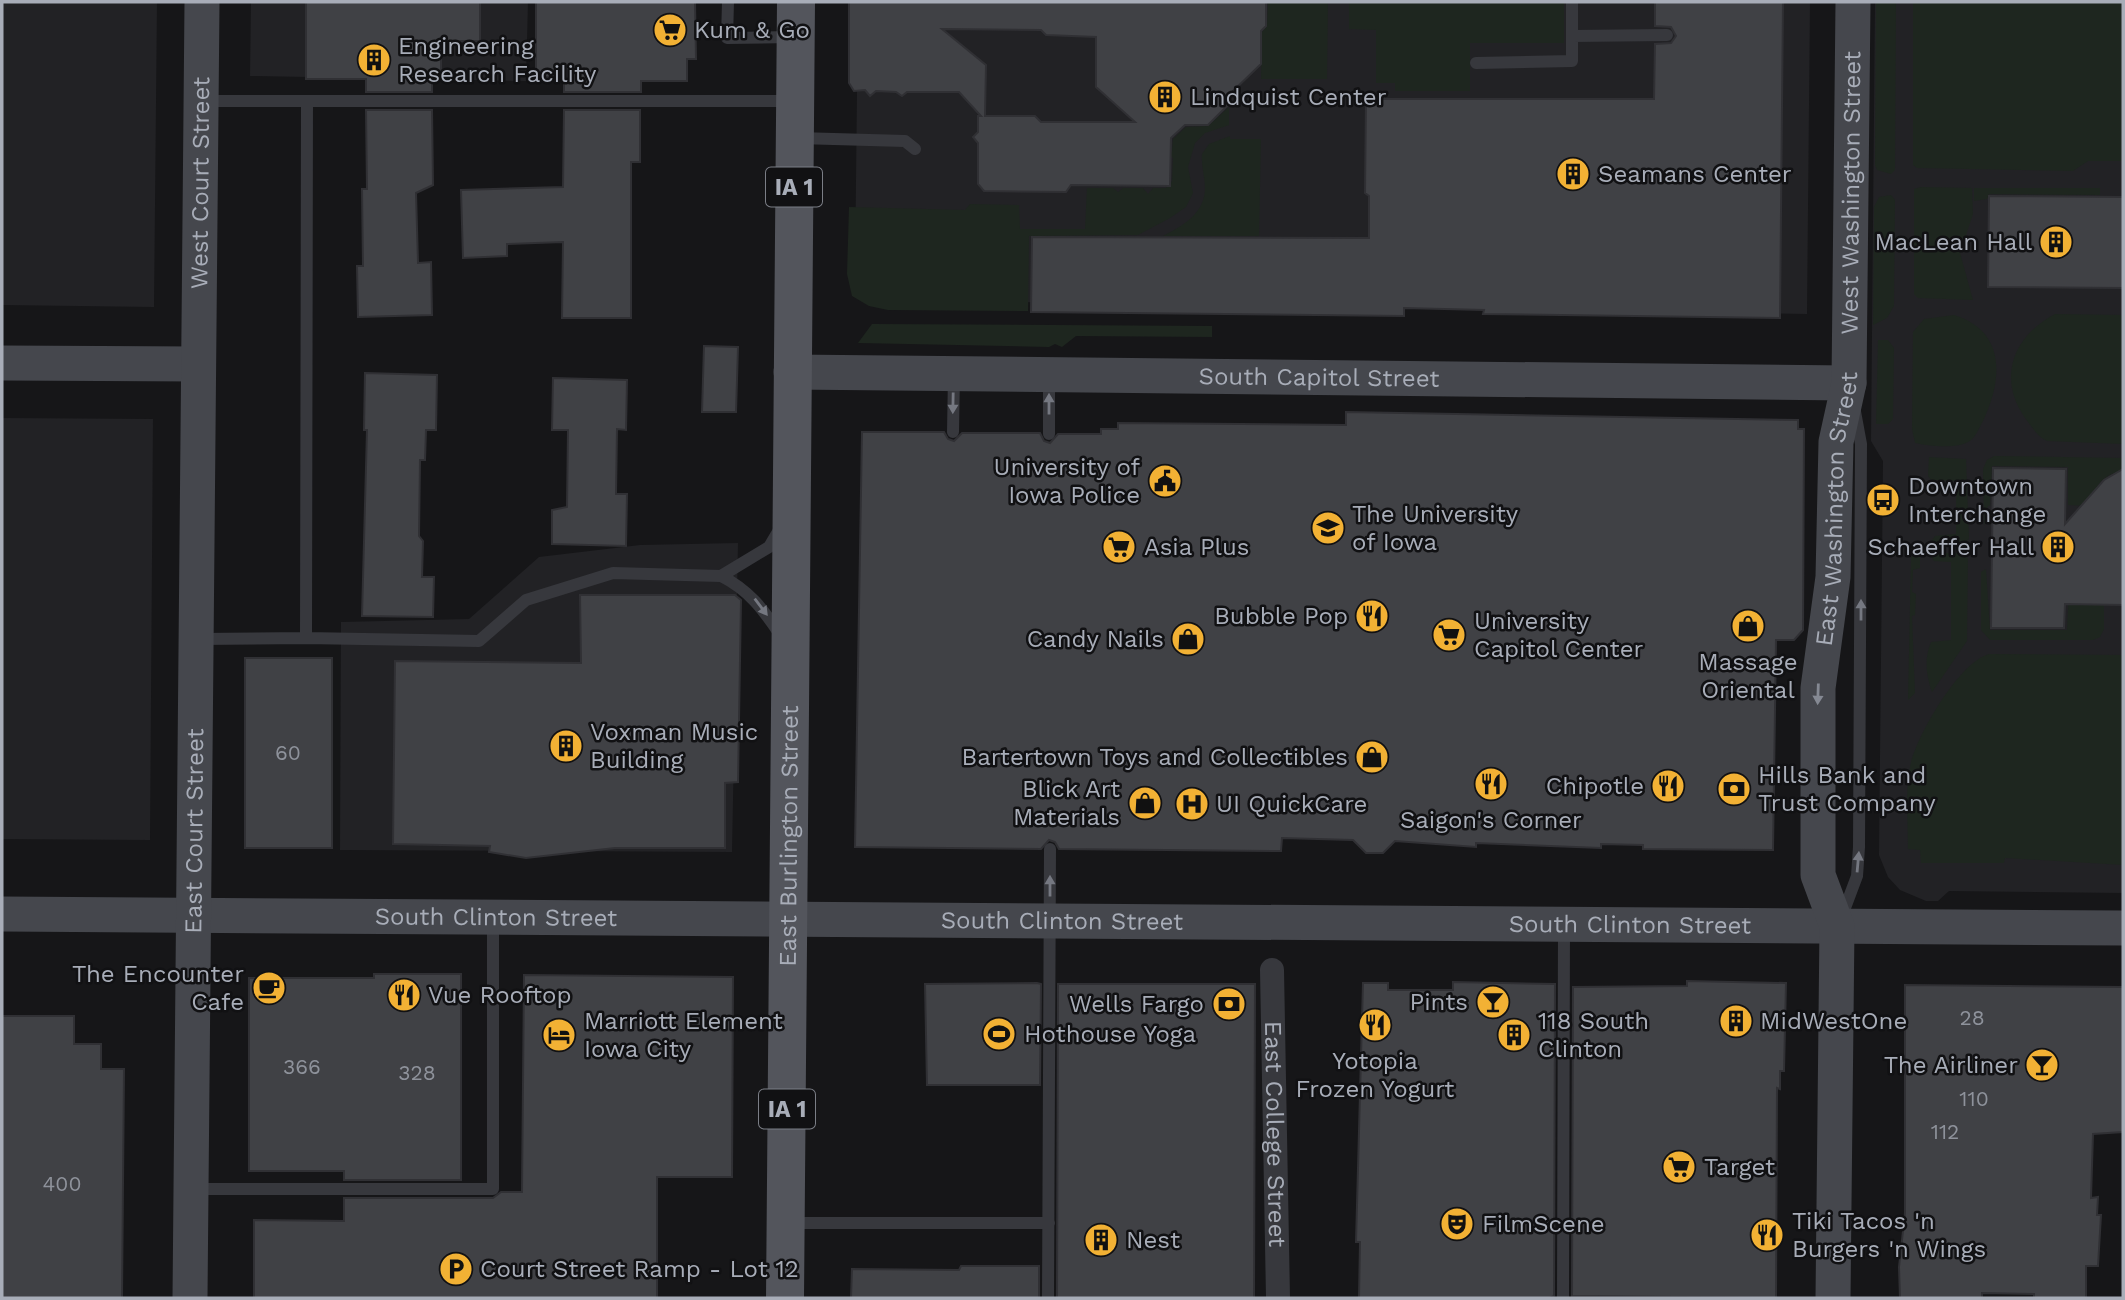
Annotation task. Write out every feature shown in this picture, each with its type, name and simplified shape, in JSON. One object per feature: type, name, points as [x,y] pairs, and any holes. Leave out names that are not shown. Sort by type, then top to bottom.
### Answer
[{"type":"main road","name":"IA 1","points":[[791,372],[796,19]]},
{"type":"main road","name":"East Burlington Street","points":[[785,1298],[790,920],[791,372]]},
{"type":"street","name":"West Court Street","points":[[198,364],[202,2]]},
{"type":"street","name":"West Washington Street","points":[[1849,383],[1853,2]]},
{"type":"street","points":[[2,363],[198,364]]},
{"type":"street","name":"East Court Street","points":[[190,1298],[198,364]]},
{"type":"street","name":"South Capitol Street","points":[[791,372],[1849,383]]},
{"type":"street","name":"East Washington Street","points":[[1833,1298],[1837,926],[1818,875],[1818,688],[1833,577],[1836,442],[1849,383]]},
{"type":"street","name":"South Clinton Street","points":[[2,914],[2123,928]]},
{"type":"street","name":"East College Street","points":[[1272,970],[1278,1298]]},
{"type":"lane","points":[[728,2],[727,38],[796,19]]},
{"type":"lane","points":[[1476,63],[1572,61],[1572,2]]},
{"type":"lane","points":[[1573,36],[1667,35]]},
{"type":"lane","points":[[201,101],[307,101],[794,120],[905,141],[915,149]]},
{"type":"lane","points":[[306,639],[307,101]]},
{"type":"lane","points":[[953,432],[954,374]]},
{"type":"lane","points":[[1049,375],[1049,433]]},
{"type":"lane","points":[[721,576],[769,547],[791,512]]},
{"type":"lane","points":[[195,639],[479,641],[526,600],[613,573],[721,576],[736,583],[758,602],[790,650]]},
{"type":"lane","points":[[1048,1298],[1052,1181],[1050,849]]},
{"type":"lane","points":[[191,1189],[493,1189],[493,918]]},
{"type":"lane","points":[[1563,925],[1563,1298]]},
{"type":"lane","points":[[786,1223],[1049,1223]]},
{"type":"shaded area","points":[[2,2],[157,2],[154,307],[2,305]]},
{"type":"shaded area","points":[[251,2],[528,2],[526,81],[250,76]]},
{"type":"shaded area","points":[[858,2],[1810,2],[1807,314],[880,300],[855,269]]},
{"type":"shaded area","points":[[1268,2],[1328,2],[1327,79],[1261,79],[1262,32],[1267,26]]},
{"type":"shaded area","points":[[1349,2],[1564,2],[1564,43],[1470,43],[1470,91],[1395,91],[1395,83],[1376,83],[1376,30],[1349,29]]},
{"type":"shaded area","points":[[1875,2],[2123,2],[2123,893],[1949,891],[1938,901],[1926,901],[1900,890],[1888,877],[1879,855],[1883,461],[1871,441]]},
{"type":"shaded area","points":[[1876,2],[1896,2],[1895,170],[1891,174],[1877,170],[1875,165]]},
{"type":"shaded area","points":[[1913,2],[2123,2],[2123,161],[2088,161],[2073,171],[1917,168],[1913,165]]},
{"type":"shaded area","points":[[1229,107],[1229,125],[1205,133],[1195,143],[1188,167],[1193,193],[1186,207],[1170,218],[1138,235],[1029,236],[1028,311],[888,310],[869,306],[852,296],[847,274],[849,207],[965,210],[970,204],[1019,205],[1020,229],[1085,229],[1087,188],[1113,188],[1118,192],[1123,188],[1143,188],[1148,194],[1153,188],[1166,188],[1172,181],[1173,158],[1169,154],[1172,151],[1173,139],[1186,127],[1208,126]]},
{"type":"shaded area","points":[[1230,136],[1230,139],[1261,139],[1259,236],[1163,236],[1178,228],[1197,212],[1205,188],[1202,154],[1209,144]]},
{"type":"shaded area","points":[[1972,188],[1973,214],[1960,253],[1973,300],[1918,298],[1914,294],[1914,189]]},
{"type":"shaded area","points":[[1974,188],[2100,188],[2100,195],[1989,194],[1987,199],[1974,201]]},
{"type":"shaded area","points":[[1891,195],[1895,200],[1894,306],[1887,318],[1873,325],[1874,207],[1879,197]]},
{"type":"shaded area","points":[[2055,314],[2123,315],[2123,444],[2047,441],[2032,428],[2017,403],[2012,388],[2014,359],[2029,334]]},
{"type":"shaded area","points":[[1954,315],[1971,322],[1983,332],[1991,344],[1996,358],[1996,373],[1990,405],[1977,433],[1968,442],[1949,446],[1915,443],[1912,429],[1913,332],[1924,319]]},
{"type":"shaded area","points":[[872,324],[1212,326],[1212,337],[1076,336],[1062,347],[1055,344],[1049,347],[858,343]]},
{"type":"shaded area","points":[[1878,340],[1888,340],[1894,348],[1893,419],[1888,424],[1876,424]]},
{"type":"shaded area","points":[[2,418],[153,419],[150,840],[2,839]]},
{"type":"shaded area","points":[[1994,456],[2123,458],[2123,471],[2100,482],[2088,506],[2068,505],[2068,467],[1992,466],[1990,506],[1984,526],[1983,469],[1987,460]]},
{"type":"shaded area","points":[[1929,457],[1966,459],[1969,539],[1964,543],[1930,543],[1935,536],[1956,534],[1956,481],[1931,480],[1928,476]]},
{"type":"shaded area","name":"Voxman Music Building","points":[[738,543],[732,852],[340,850],[341,622],[469,619],[539,557],[640,545]]},
{"type":"shaded area","points":[[1920,552],[1920,568],[1913,570],[1912,592],[1916,594],[1915,615],[1912,616],[1915,693],[1908,700],[1911,558],[1913,553]]},
{"type":"shaded area","points":[[1929,553],[1964,553],[1964,557],[1968,558],[1967,641],[1932,692],[1927,667],[1931,642],[1951,640],[1951,562],[1934,561]]},
{"type":"shaded area","points":[[1986,569],[1990,630],[2067,630],[2069,590],[2104,595],[2104,629],[2100,637],[2093,640],[1990,640],[1981,630],[1981,572]]},
{"type":"shaded area","points":[[1989,654],[2123,655],[2123,865],[2005,858],[2004,863],[1921,863],[1920,850],[1908,849],[1910,767],[1920,738],[1952,686],[1977,660]]},
{"type":"building","name":"Engineering Research Facility","points":[[306,2],[480,2],[480,41],[441,41],[441,80],[432,80],[432,92],[366,92],[366,79],[306,79]]},
{"type":"building","points":[[536,2],[695,2],[696,59],[687,59],[687,81],[641,81],[641,92],[564,92],[564,77],[536,77]]},
{"type":"building","name":"Lindquist Center","points":[[849,2],[1266,2],[1266,26],[1261,31],[1261,64],[1229,95],[1229,104],[1208,125],[1185,125],[1171,138],[1170,186],[1071,185],[1066,192],[984,191],[978,184],[978,143],[973,137],[978,132],[978,116],[981,116],[959,92],[907,92],[902,96],[896,92],[876,91],[870,96],[865,90],[854,91],[849,83]],"holes":[[[942,29],[1041,30],[1046,35],[1096,37],[1096,87],[1135,122],[1041,122],[1035,116],[985,116],[986,65]]]},
{"type":"building","name":"Seamans Center","points":[[1655,2],[1783,2],[1780,318],[1483,314],[1484,310],[1404,308],[1404,316],[1031,312],[1032,237],[1369,238],[1369,196],[1365,193],[1366,99],[1654,99],[1655,44],[1671,43],[1676,36],[1671,27],[1655,26]]},
{"type":"building","points":[[366,110],[432,110],[433,185],[416,193],[418,263],[431,262],[432,315],[358,317],[357,266],[363,266],[362,189],[367,189]]},
{"type":"building","points":[[564,110],[640,110],[640,162],[631,162],[631,318],[562,318],[563,242],[507,244],[507,256],[463,258],[461,190],[563,187]]},
{"type":"building","name":"MacLean Hall","points":[[1989,196],[2123,197],[2123,288],[1988,287]]},
{"type":"building","points":[[704,346],[738,347],[736,412],[702,412]]},
{"type":"building","points":[[365,373],[437,375],[436,430],[426,430],[425,460],[420,460],[419,536],[423,541],[422,577],[434,577],[433,617],[362,616],[367,430],[364,430]]},
{"type":"building","points":[[553,378],[627,380],[626,430],[617,429],[616,494],[627,494],[626,546],[552,544],[552,510],[567,507],[568,430],[552,430]]},
{"type":"building","name":"The University of Iowa","points":[[1346,412],[1798,420],[1798,429],[1804,429],[1803,630],[1794,640],[1776,640],[1773,850],[1643,849],[1643,845],[1601,844],[1601,848],[1476,843],[1476,847],[1395,841],[1383,853],[1366,853],[1353,840],[1282,838],[1281,851],[1059,849],[1055,842],[1049,840],[1041,849],[855,847],[862,432],[944,432],[948,439],[954,441],[962,433],[1040,433],[1044,441],[1050,443],[1058,434],[1101,434],[1101,429],[1118,429],[1118,423],[1346,425]]},
{"type":"building","name":"Schaeffer Hall","points":[[1993,468],[2066,469],[2065,524],[2104,480],[2123,469],[2123,605],[2065,604],[2064,628],[1991,628]]},
{"type":"building","name":"Voxman Music Building","points":[[580,595],[735,595],[741,600],[738,782],[725,783],[725,848],[615,848],[526,858],[489,852],[490,846],[393,844],[395,661],[581,663]]},
{"type":"building","points":[[245,658],[332,658],[332,848],[245,848]]},
{"type":"building","points":[[374,974],[461,974],[461,1180],[344,1180],[344,1171],[249,1171],[249,978],[374,978]]},
{"type":"building","points":[[524,975],[733,977],[732,1177],[657,1177],[657,1298],[254,1298],[254,1220],[344,1221],[344,1198],[493,1198],[501,1192],[522,1192]]},
{"type":"building","points":[[1687,981],[1786,983],[1784,1071],[1780,1071],[1780,1089],[1777,1088],[1776,1298],[1572,1296],[1573,987],[1687,986]]},
{"type":"building","points":[[1453,982],[1555,984],[1554,1296],[1550,1298],[1359,1298],[1360,1242],[1356,1242],[1363,983],[1388,983],[1388,990],[1453,990]]},
{"type":"building","name":"Hothouse Yoga","points":[[925,984],[1041,984],[1040,1085],[927,1085]]},
{"type":"building","points":[[1058,984],[1255,984],[1254,1298],[1057,1298]]},
{"type":"building","points":[[1905,985],[2123,987],[2123,1132],[2093,1134],[2091,1198],[2098,1197],[2097,1215],[2101,1215],[2098,1266],[2086,1266],[2086,1298],[2034,1298],[2034,1294],[1982,1293],[1982,1298],[1900,1298],[1899,1267],[1905,1213]]},
{"type":"building","points":[[2,1016],[74,1016],[74,1044],[101,1044],[101,1069],[124,1069],[122,1298],[2,1298]]},
{"type":"building","points":[[961,1266],[1039,1266],[1039,1298],[851,1298],[852,1269],[959,1270]]},
{"type":"place","name":"Kum & Go","points":[[670,30]]},
{"type":"place","name":"Engineering Research Facility","points":[[374,60]]},
{"type":"place","name":"Lindquist Center","points":[[1165,97]]},
{"type":"place","name":"Seamans Center","points":[[1573,174]]},
{"type":"place","name":"MacLean Hall","points":[[2056,242]]},
{"type":"place","name":"University of Iowa Police","points":[[1165,481]]},
{"type":"place","name":"Downtown Interchange","points":[[1883,500]]},
{"type":"place","name":"The University of Iowa","points":[[1328,528]]},
{"type":"place","name":"Asia Plus","points":[[1119,547]]},
{"type":"place","name":"Schaeffer Hall","points":[[2058,547]]},
{"type":"place","name":"Bubble Pop","points":[[1372,616]]},
{"type":"place","name":"Massage Oriental","points":[[1748,626]]},
{"type":"place","name":"University Capitol Center","points":[[1449,635]]},
{"type":"place","name":"Candy Nails","points":[[1188,639]]},
{"type":"place","name":"Voxman Music Building","points":[[566,746]]},
{"type":"place","name":"Bartertown Toys and Collectibles","points":[[1372,757]]},
{"type":"place","name":"Saigon's Corner","points":[[1491,784]]},
{"type":"place","name":"Chipotle","points":[[1668,786]]},
{"type":"place","name":"Hills Bank and Trust Company","points":[[1734,789]]},
{"type":"place","name":"Blick Art Materials","points":[[1145,803]]},
{"type":"place","name":"UI QuickCare","points":[[1192,804]]},
{"type":"place","name":"The Encounter Cafe","points":[[269,988]]},
{"type":"place","name":"Vue Rooftop","points":[[404,995]]},
{"type":"place","name":"Pints","points":[[1493,1002]]},
{"type":"place","name":"Wells Fargo","points":[[1229,1004]]},
{"type":"place","name":"MidWestOne","points":[[1736,1021]]},
{"type":"place","name":"Yotopia Frozen Yogurt","points":[[1375,1025]]},
{"type":"place","name":"Hothouse Yoga","points":[[999,1034]]},
{"type":"place","name":"Marriott Element Iowa City","points":[[559,1035]]},
{"type":"place","name":"118 South Clinton","points":[[1514,1035]]},
{"type":"place","name":"The Airliner","points":[[2042,1065]]},
{"type":"place","name":"Target","points":[[1679,1167]]},
{"type":"place","name":"FilmScene","points":[[1457,1224]]},
{"type":"place","name":"Tiki Tacos 'n Burgers 'n Wings","points":[[1767,1235]]},
{"type":"place","name":"Nest","points":[[1101,1240]]},
{"type":"place","name":"Court Street Ramp - Lot 12","points":[[456,1269]]}]
